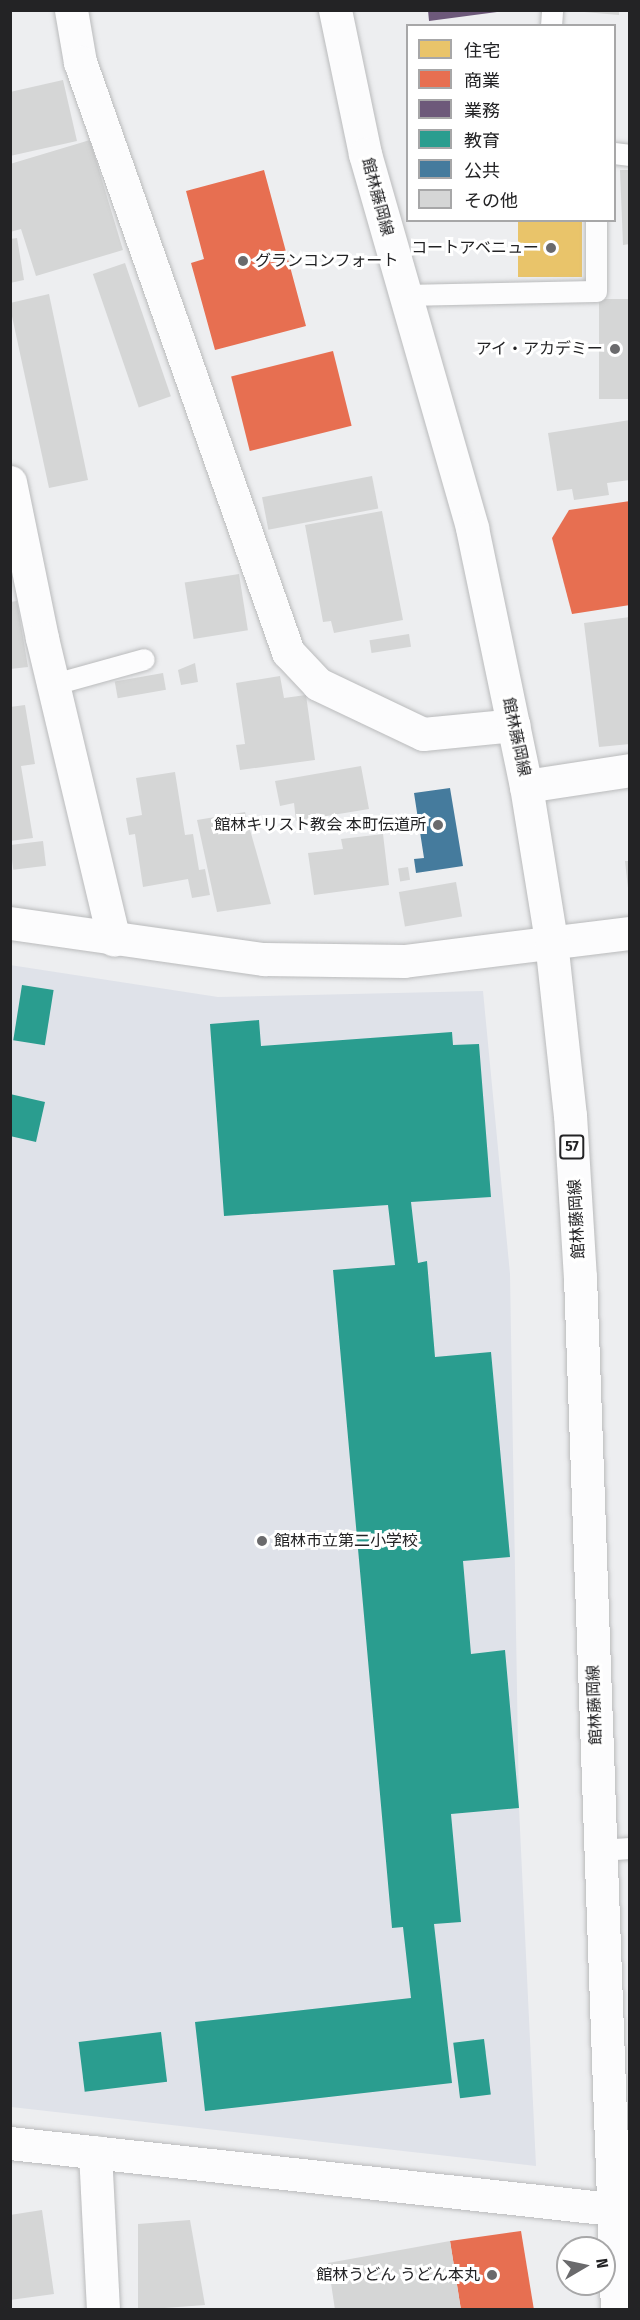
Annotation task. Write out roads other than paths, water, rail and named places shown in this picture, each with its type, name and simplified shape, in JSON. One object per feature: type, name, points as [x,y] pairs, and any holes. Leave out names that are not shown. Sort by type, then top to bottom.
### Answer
[{"type":"street","points":[[71,10],[80,62],[288,652],[318,684],[423,734],[514,725]]},
{"type":"street","name":"館林藤岡線","points":[[335,10],[365,154],[403,294],[472,528],[526,786],[550,941],[570,1115],[615,1849],[621,2210],[617,2310]]},
{"type":"street","points":[[10,482],[21,586],[54,684],[114,940]]},
{"type":"street","points":[[526,786],[630,770]]},
{"type":"street","points":[[10,923],[114,940],[264,959],[404,961],[550,941],[630,933]]},
{"type":"street","points":[[10,2143],[621,2210]]},
{"type":"street","points":[[95,2152],[103,2310]]},
{"type":"lane","points":[[403,294],[596,291],[596,222]]},
{"type":"lane","points":[[54,684],[144,659]]},
{"type":"place","name":"コートアベニュー","points":[[551,248]]},
{"type":"place","name":"グランコンフォート","points":[[243,261]]},
{"type":"place","name":"アイ・アカデミー","points":[[615,349]]},
{"type":"place","name":"館林キリスト教会 本町伝道所","points":[[438,825]]},
{"type":"place","name":"館林市立第二小学校","points":[[262,1541]]},
{"type":"place","name":"館林うどん うどん本丸","points":[[492,2275]]}]
